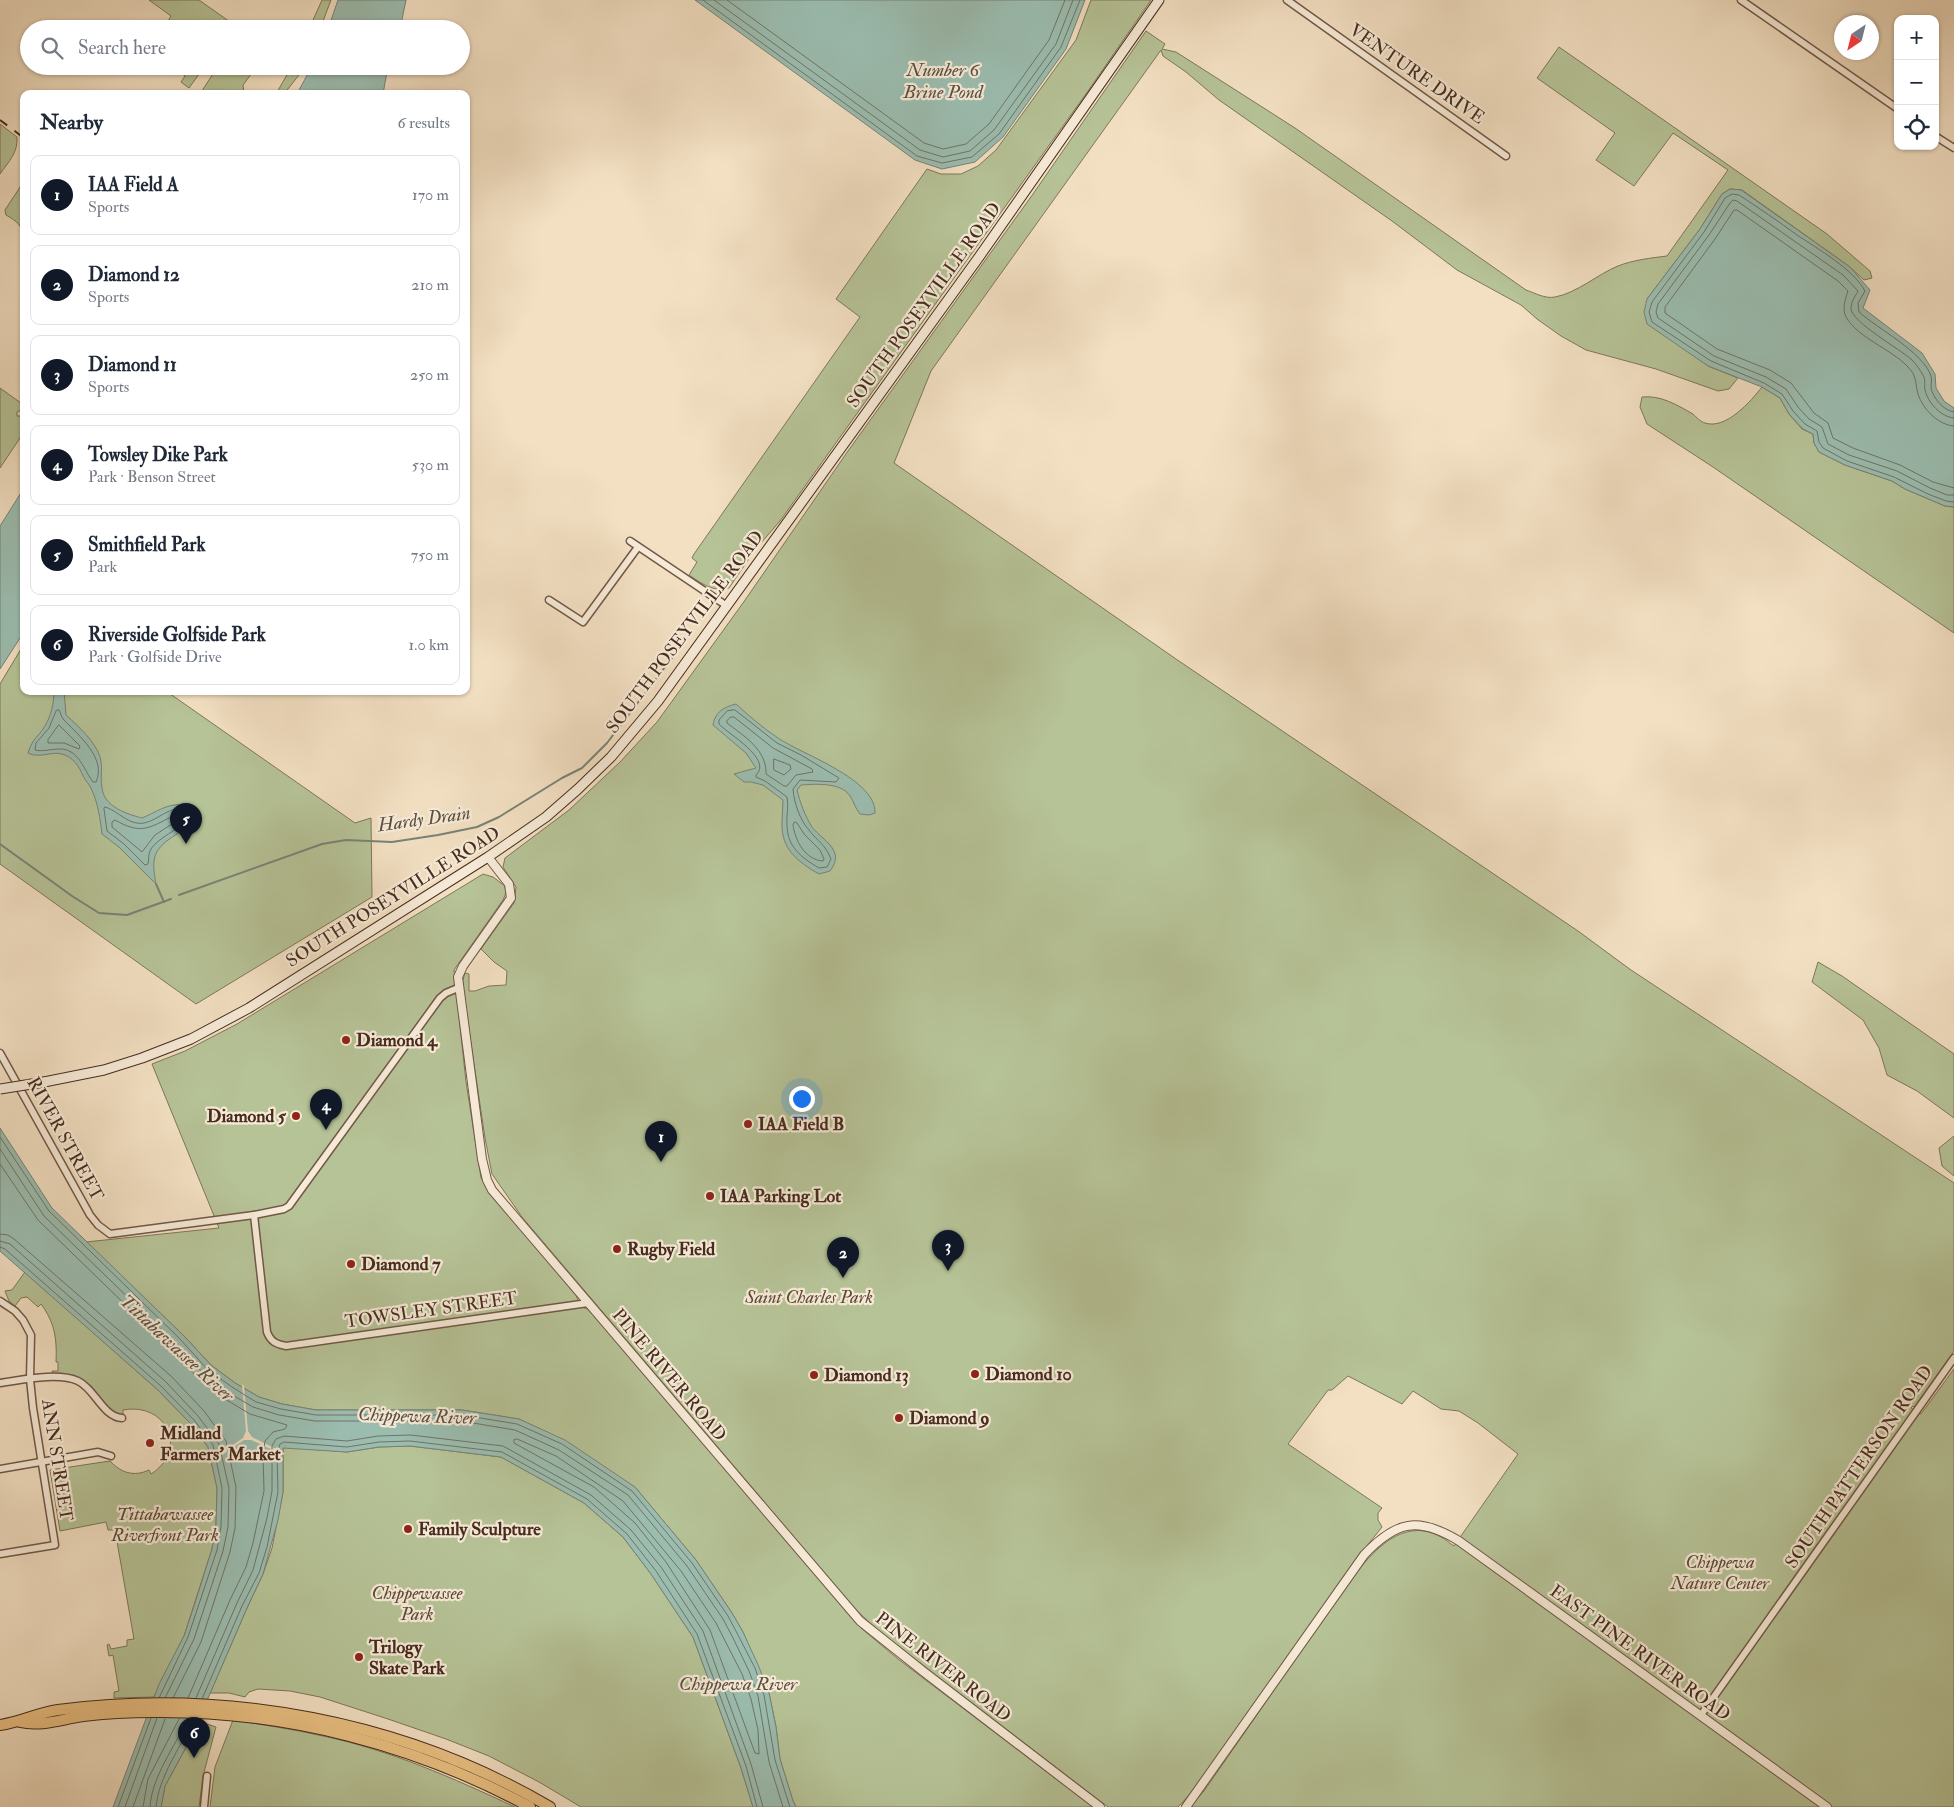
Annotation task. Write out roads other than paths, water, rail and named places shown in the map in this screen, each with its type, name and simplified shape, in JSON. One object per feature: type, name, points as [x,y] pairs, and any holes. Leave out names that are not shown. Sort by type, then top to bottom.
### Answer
[{"type":"highway","points":[[0,1725],[20,1722],[33,1715],[57,1716],[133,1704],[186,1704],[321,1720],[398,1740],[473,1768],[550,1807]]},
{"type":"highway","points":[[239,1711],[386,1746],[454,1771],[530,1807]]},
{"type":"main road","name":"SOUTH POSEYVILLE ROAD","points":[[0,1089],[104,1070],[142,1058],[191,1039],[249,1008],[488,858],[562,803],[611,757],[658,702],[990,242],[1159,0]]},
{"type":"street","name":"VENTURE DRIVE","points":[[1287,0],[1506,156]]},
{"type":"street","points":[[1741,0],[1894,107]]},
{"type":"street","points":[[1939,139],[1954,148]]},
{"type":"street","points":[[630,542],[727,606]]},
{"type":"street","points":[[550,600],[584,622],[638,547]]},
{"type":"street","name":"PINE RIVER ROAD","points":[[488,858],[509,884],[511,898],[463,966],[458,977],[458,988],[482,1159],[487,1180],[492,1190],[860,1621],[1100,1807]]},
{"type":"street","points":[[254,1215],[284,1209],[289,1206],[435,1004],[446,993],[458,988]]},
{"type":"street","name":"RIVER STREET","points":[[0,1053],[90,1215],[98,1225],[110,1234],[254,1215]]},
{"type":"street","name":"TOWSLEY STREET","points":[[254,1215],[267,1332],[270,1340],[278,1344],[286,1346],[588,1303]]},
{"type":"street","name":"ANN STREET","points":[[0,1301],[15,1311],[31,1336],[30,1379],[55,1545],[0,1554]]},
{"type":"street","name":"SOUTH PATTERSON ROAD","points":[[1701,1715],[1954,1358]]},
{"type":"street","points":[[0,1384],[30,1379],[67,1377],[78,1381],[89,1390],[111,1415],[122,1418]]},
{"type":"street","points":[[0,1469],[98,1452],[111,1456]]},
{"type":"street","name":"EAST PINE RIVER ROAD","points":[[1186,1807],[1364,1555],[1395,1529],[1420,1525],[1432,1527],[1459,1541],[1827,1807]]},
{"type":"street","points":[[204,1807],[207,1776]]},
{"type":"water","points":[[338,0],[406,0],[402,20],[331,20]]},
{"type":"water","name":"Number 6 Brine Pond","points":[[695,0],[1085,0],[1066,49],[1003,137],[975,162],[942,169],[915,160]]},
{"type":"water","points":[[307,75],[386,75],[384,90],[299,90]]},
{"type":"water","points":[[1730,189],[1741,190],[1850,267],[1870,290],[1863,308],[1922,353],[1935,374],[1936,388],[1944,401],[1954,408],[1954,507],[1945,506],[1905,489],[1892,481],[1845,465],[1819,452],[1814,443],[1813,434],[1803,429],[1789,414],[1780,398],[1762,387],[1708,366],[1647,324],[1644,312],[1647,299],[1700,229],[1722,194]]},
{"type":"water","points":[[20,494],[20,638],[0,669],[0,526]]},
{"type":"water","points":[[54,695],[64,695],[66,715],[86,734],[98,751],[101,761],[101,784],[104,795],[117,809],[142,818],[172,805],[191,808],[190,820],[186,826],[158,849],[154,860],[156,884],[120,848],[102,834],[98,811],[90,786],[75,762],[62,754],[32,755],[28,753],[35,738],[45,726],[53,705]]},
{"type":"water","points":[[736,704],[778,738],[851,779],[864,789],[872,801],[875,813],[869,815],[860,814],[850,796],[841,788],[813,784],[801,785],[797,790],[803,809],[812,827],[831,846],[834,852],[834,864],[830,871],[819,874],[804,865],[792,854],[782,832],[783,800],[763,785],[744,782],[734,774],[756,768],[746,753],[713,725],[714,720],[721,711]]},
{"type":"water","points":[[0,1128],[52,1208],[184,1336],[211,1365],[235,1383],[259,1397],[282,1404],[316,1410],[462,1410],[519,1419],[565,1440],[635,1487],[696,1560],[743,1632],[769,1693],[780,1759],[796,1807],[753,1807],[741,1768],[693,1637],[651,1574],[623,1537],[584,1503],[501,1457],[410,1446],[379,1447],[347,1452],[283,1448],[283,1492],[278,1520],[263,1574],[190,1740],[165,1786],[161,1807],[113,1807],[159,1684],[184,1636],[194,1606],[212,1549],[216,1525],[217,1488],[208,1447],[190,1423],[158,1390],[0,1251]]},
{"type":"waterway","name":"Hardy Drain","points":[[179,895],[322,844],[346,840],[392,842],[438,835],[477,827],[499,817],[562,778],[582,768],[607,743],[691,633]]},
{"type":"waterway","name":"Hardy Drain","points":[[0,844],[99,913],[127,915],[171,899]]},
{"type":"waterway","points":[[156,884],[164,902]]},
{"type":"railway","points":[[0,120],[20,135]]},
{"type":"place","name":"Smithfield Park","points":[[186,844]]},
{"type":"place","name":"Diamond 4","points":[[346,1040]]},
{"type":"place","name":"Diamond 5","points":[[296,1116]]},
{"type":"place","name":"IAA Field B","points":[[748,1124]]},
{"type":"place","name":"Towsley Dike Park","points":[[326,1130]]},
{"type":"place","name":"IAA Field A","points":[[661,1162]]},
{"type":"place","name":"IAA Parking Lot","points":[[710,1196]]},
{"type":"place","name":"Rugby Field","points":[[617,1249]]},
{"type":"place","name":"Diamond 7","points":[[351,1264]]},
{"type":"place","name":"Diamond 11","points":[[948,1271]]},
{"type":"place","name":"Diamond 12","points":[[843,1278]]},
{"type":"place","name":"Diamond 10","points":[[975,1374]]},
{"type":"place","name":"Diamond 13","points":[[814,1375]]},
{"type":"place","name":"Diamond 9","points":[[899,1418]]},
{"type":"place","name":"Midland Farmers' Market","points":[[150,1443]]},
{"type":"place","name":"Family Sculpture","points":[[408,1529]]},
{"type":"place","name":"Trilogy Skate Park","points":[[359,1657]]},
{"type":"place","name":"Riverside Golfside Park","points":[[194,1758]]},
{"type":"park label","name":"Saint Charles Park","points":[[809,1297]]},
{"type":"park label","name":"Tittabawassee Riverfront Park","points":[[165,1524]]},
{"type":"park label","name":"Chippewa Nature Center","points":[[1720,1572]]},
{"type":"park label","name":"Chippewassee Park","points":[[417,1604]]},
{"type":"water label","name":"Tittabawassee River","points":[[177,1348]]},
{"type":"water label","name":"Chippewa River","points":[[417,1416]]},
{"type":"water label","name":"Chippewa River","points":[[738,1684]]}]
